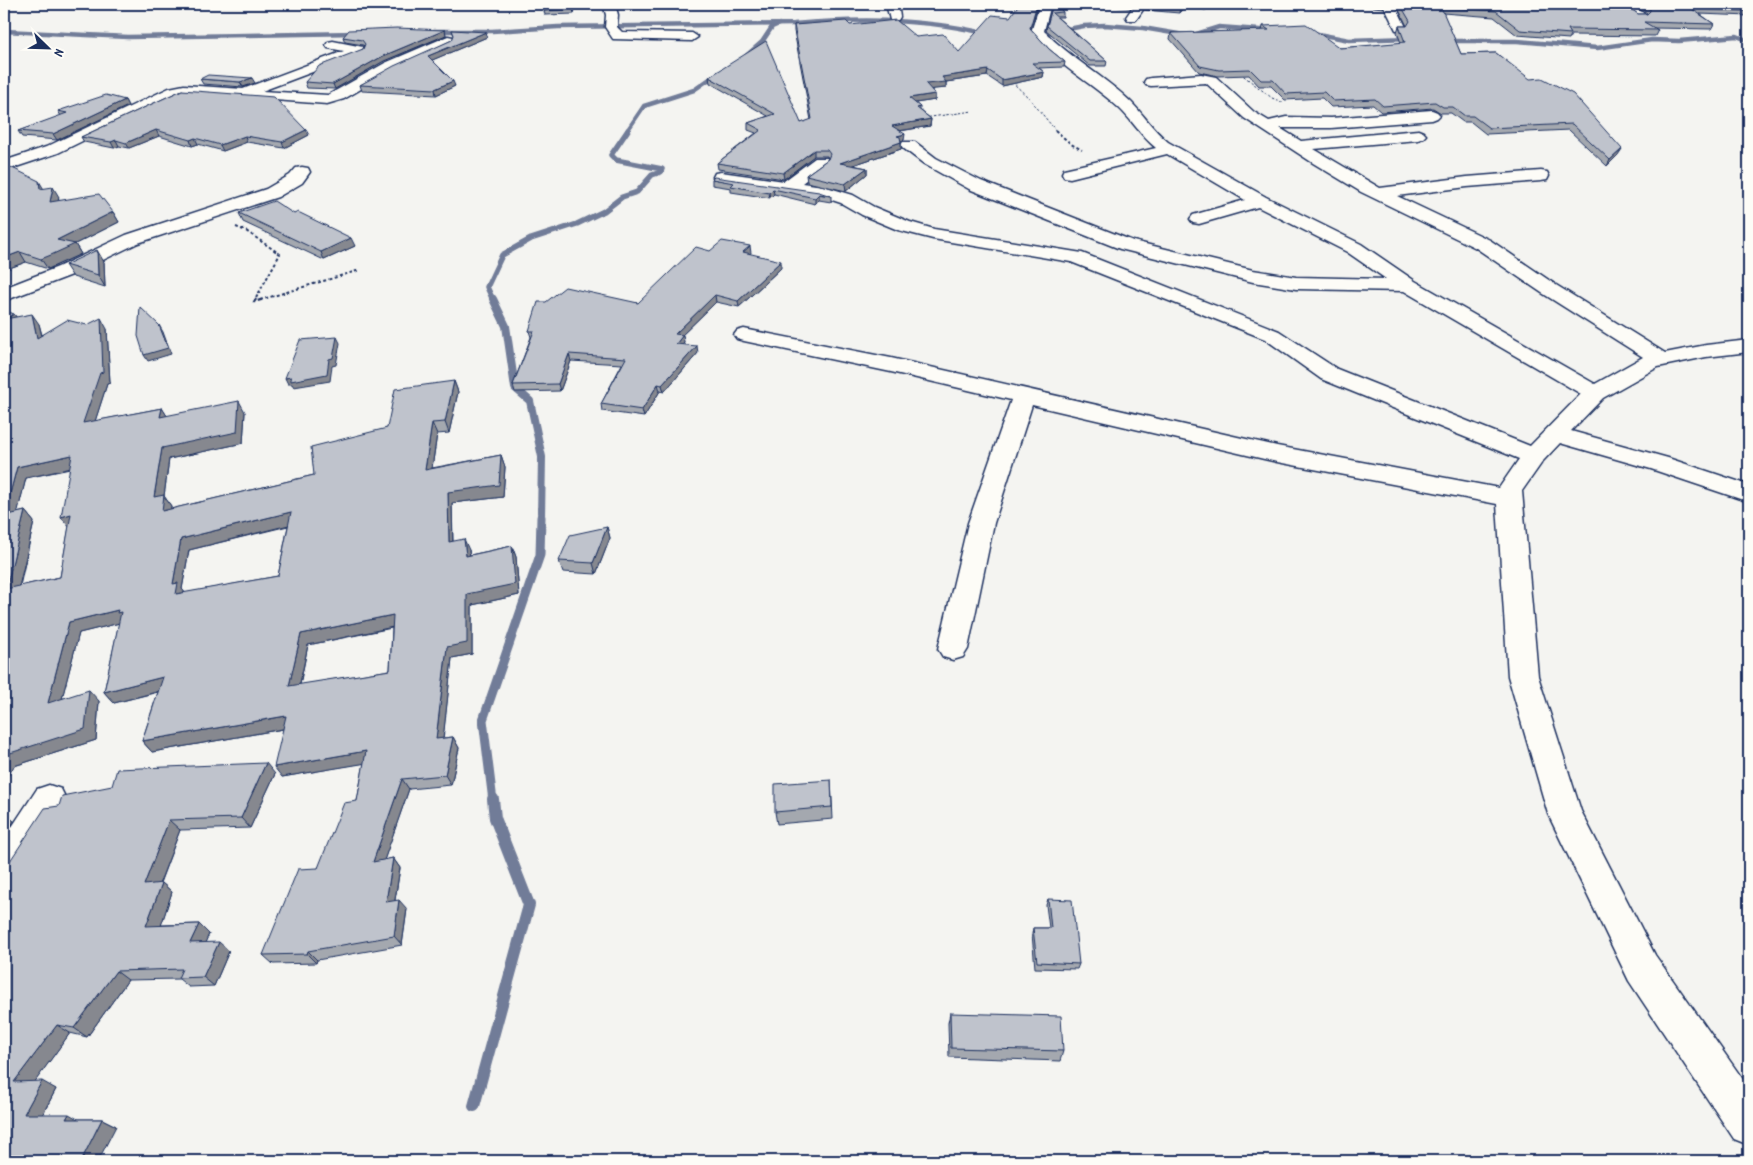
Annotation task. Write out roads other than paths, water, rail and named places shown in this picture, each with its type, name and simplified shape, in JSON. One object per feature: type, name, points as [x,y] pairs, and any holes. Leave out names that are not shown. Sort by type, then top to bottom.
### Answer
[{"type":"street","points":[[892,4],[894,17]]},
{"type":"street","points":[[1047,4],[1044,7],[1039,34],[1125,105],[1153,138],[1260,201],[1354,248],[1408,285],[1595,394]]},
{"type":"street","points":[[1132,17],[1141,4]]},
{"type":"street","points":[[1389,4],[1400,27]]},
{"type":"street","points":[[1623,4],[1640,15]]},
{"type":"street","points":[[610,7],[611,26],[618,36],[692,38]]},
{"type":"street","points":[[4,166],[52,150],[174,91],[184,89],[316,100],[333,99],[414,53],[448,40]]},
{"type":"street","points":[[242,95],[265,84],[358,50],[333,46]]},
{"type":"street","points":[[1151,82],[1207,78],[1249,115],[1335,169],[1380,194],[1483,244],[1549,289],[1662,360]]},
{"type":"street","points":[[1266,126],[1286,122],[1331,124],[1432,115]]},
{"type":"street","points":[[1300,146],[1418,135]]},
{"type":"street","points":[[909,144],[930,161],[975,185],[1127,245],[1254,276],[1296,283],[1408,285]]},
{"type":"street","points":[[1070,173],[1170,149]]},
{"type":"street","points":[[787,186],[821,162]]},
{"type":"street","points":[[4,295],[65,271],[132,238],[272,193],[296,179],[302,172]]},
{"type":"street","points":[[1380,194],[1467,182],[1541,176]]},
{"type":"street","points":[[721,177],[823,191],[847,199],[868,212],[904,226],[933,234],[1075,257],[1272,335],[1329,374],[1534,456]]},
{"type":"street","points":[[1198,219],[1260,201]]},
{"type":"street","points":[[1041,251],[1079,251],[1127,245]]},
{"type":"street","points":[[744,335],[891,365],[1277,454],[1510,498]]},
{"type":"street","points":[[1749,346],[1706,351],[1652,362],[1595,394],[1534,456],[1509,491],[1523,676],[1565,814],[1642,968],[1749,1124]]},
{"type":"street","points":[[953,649],[981,523],[1024,396]]},
{"type":"street","points":[[1556,434],[1603,450],[1658,463],[1749,494]]},
{"type":"street","points":[[4,868],[49,799]]},
{"type":"waterway","points":[[779,24],[867,20],[916,22],[988,34]]},
{"type":"waterway","points":[[434,31],[492,31],[558,27],[779,24]]},
{"type":"waterway","points":[[746,56],[762,42],[772,27],[779,24]]},
{"type":"waterway","points":[[1036,35],[1084,26],[1105,25],[1143,28],[1190,36],[1219,27],[1273,31]]},
{"type":"waterway","points":[[4,31],[128,37],[356,33]]},
{"type":"waterway","points":[[1313,33],[1349,40],[1412,38]]},
{"type":"waterway","points":[[1445,41],[1517,41],[1597,48],[1652,40],[1679,41],[1737,36],[1749,41]]},
{"type":"waterway","points":[[627,131],[644,106],[694,90],[718,73]]},
{"type":"waterway","points":[[493,300],[487,287],[502,255],[531,239],[577,224],[604,211],[622,197],[637,192],[652,175],[661,172],[662,169],[616,160],[611,155],[628,130]]},
{"type":"waterway","points":[[493,299],[506,326],[515,388],[530,401],[542,457],[541,518]]},
{"type":"waterway","points":[[493,801],[483,720],[540,555],[541,517]]},
{"type":"waterway","points":[[474,1106],[529,905],[495,818],[493,799]]}]
